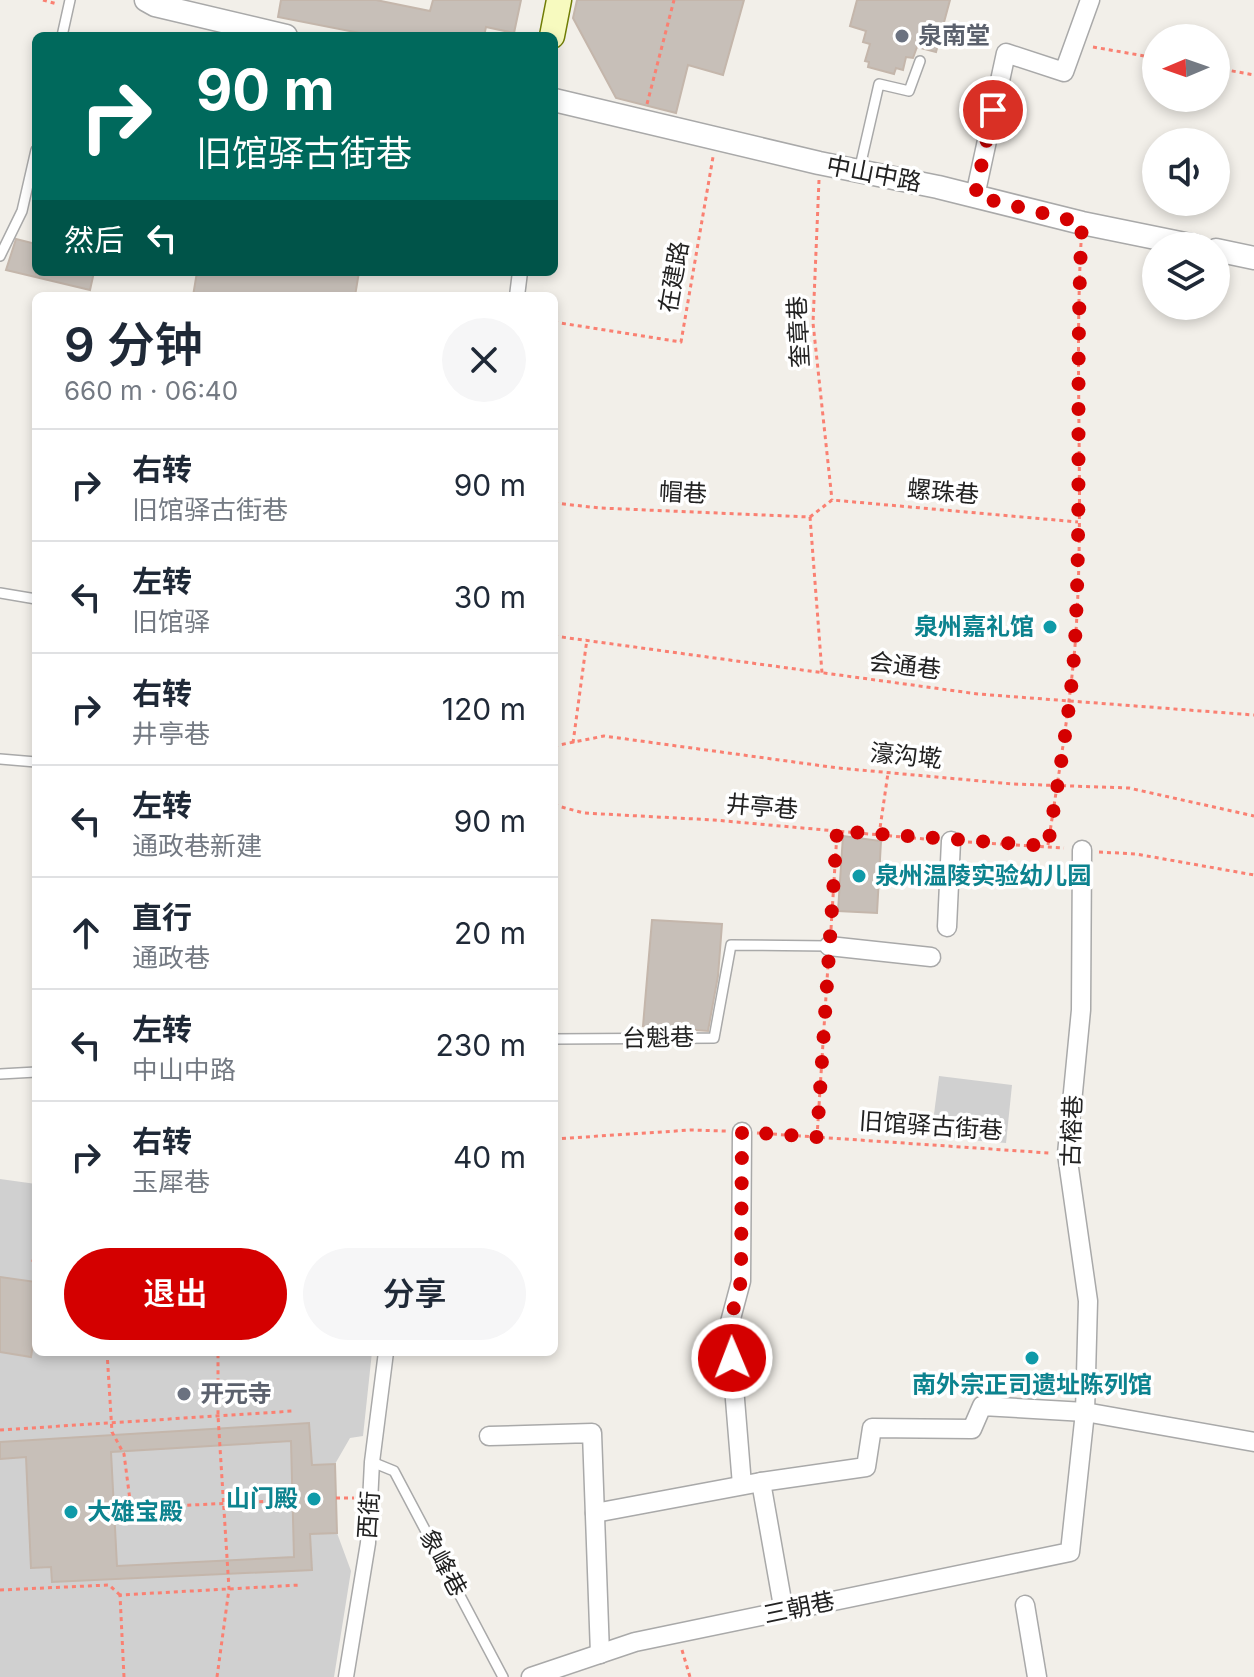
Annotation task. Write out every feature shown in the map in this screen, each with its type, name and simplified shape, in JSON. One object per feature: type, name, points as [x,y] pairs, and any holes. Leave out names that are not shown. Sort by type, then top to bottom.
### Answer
[{"type":"main road","points":[[553,32],[559,0]]},
{"type":"street","points":[[146,0],[155,5],[269,32]]},
{"type":"street","points":[[975,196],[1006,53],[1064,72],[1090,0]]},
{"type":"street","name":"中山中路","points":[[558,101],[1142,235]]},
{"type":"street","points":[[1230,253],[1254,258]]},
{"type":"street","points":[[947,927],[951,841]]},
{"type":"street","name":"古榕巷","points":[[1070,1552],[1085,1412],[1088,1301],[1067,1154],[1081,1010],[1082,850]]},
{"type":"street","points":[[829,946],[931,957]]},
{"type":"street","points":[[742,1132],[741,1281],[729,1326],[752,1484],[784,1612]]},
{"type":"street","name":"西街","points":[[346,1677],[368,1543],[372,1462],[385,1356]]},
{"type":"street","points":[[595,1513],[866,1467],[872,1428],[972,1429],[982,1406],[1085,1412],[1254,1442]]},
{"type":"street","points":[[489,1436],[592,1433],[600,1654]]},
{"type":"street","name":"三朝巷","points":[[531,1677],[635,1642],[1070,1552]]},
{"type":"street","points":[[1025,1605],[1037,1677]]},
{"type":"lane","points":[[63,32],[70,0]]},
{"type":"lane","points":[[859,171],[879,84],[909,91],[920,61]]},
{"type":"lane","points":[[0,256],[22,211],[32,167]]},
{"type":"lane","points":[[0,593],[32,598]]},
{"type":"lane","points":[[0,759],[32,762]]},
{"type":"lane","name":"台魁巷","points":[[558,1039],[714,1038],[731,945],[829,946]]},
{"type":"lane","points":[[0,1074],[32,1072]]},
{"type":"lane","name":"象峰巷","points":[[372,1462],[394,1471],[503,1677]]},
{"type":"path","points":[[643,120],[674,0]]},
{"type":"path","points":[[1074,43],[1142,55]]},
{"type":"path","points":[[1230,71],[1254,75]]},
{"type":"path","name":"在建路","points":[[558,323],[681,342],[716,138]]},
{"type":"path","name":"奎章巷","points":[[819,163],[813,323],[832,500]]},
{"type":"path","points":[[1048,846],[1075,645],[1078,311],[1082,223]]},
{"type":"path","points":[[822,674],[810,517],[832,500]]},
{"type":"path","name":"螺珠巷","points":[[832,500],[1078,522]]},
{"type":"path","name":"帽巷","points":[[558,503],[810,517]]},
{"type":"path","name":"会通巷","points":[[558,636],[978,694],[1254,715]]},
{"type":"path","points":[[573,743],[587,639]]},
{"type":"path","name":"濠沟墘","points":[[558,745],[604,736],[888,773],[1013,784],[1129,788],[1254,816]]},
{"type":"path","points":[[879,835],[888,773]]},
{"type":"path","name":"井亭巷","points":[[558,806],[584,813],[1136,854],[1254,875]]},
{"type":"path","points":[[817,1137],[837,831]]},
{"type":"path","name":"旧馆驿古街巷","points":[[558,1139],[691,1130],[1067,1154]]},
{"type":"path","points":[[107,1356],[112,1432],[124,1454],[131,1508],[293,1500]]},
{"type":"path","points":[[217,1677],[229,1589],[218,1416],[218,1356]]},
{"type":"path","points":[[0,1430],[293,1411]]},
{"type":"path","points":[[336,1498],[370,1498]]},
{"type":"path","points":[[0,1590],[109,1585],[120,1595],[124,1677]]},
{"type":"path","points":[[120,1595],[300,1585]]},
{"type":"path","points":[[677,1634],[690,1677]]},
{"type":"shaded area","points":[[939,1076],[1012,1085],[1006,1143],[931,1137]]},
{"type":"shaded area","name":"开元寺","points":[[0,1179],[32,1183],[32,1356],[372,1356],[363,1436],[350,1438],[335,1464],[337,1533],[351,1571],[334,1677],[0,1677]]},
{"type":"building","points":[[281,0],[376,0],[430,11],[433,0],[521,0],[514,32],[486,27],[485,32],[355,32],[278,17]]},
{"type":"building","points":[[577,0],[744,0],[723,75],[688,65],[676,113],[616,98],[573,18]]},
{"type":"building","name":"泉南堂","points":[[857,0],[950,0],[936,52],[917,47],[913,58],[906,57],[903,70],[896,68],[894,74],[868,67],[869,62],[865,61],[870,44],[863,42],[866,31],[850,26]]},
{"type":"building","points":[[16,239],[32,243],[32,276],[93,276],[90,290],[6,270]]},
{"type":"building","points":[[196,276],[358,276],[356,292],[194,292]]},
{"type":"building","name":"泉州温陵实验幼儿园","points":[[843,836],[881,841],[877,913],[838,911]]},
{"type":"building","points":[[652,920],[722,924],[718,976],[708,1031],[643,1026]]},
{"type":"building","points":[[0,1277],[32,1281],[31,1357],[0,1352]]},
{"type":"building","points":[[309,1423],[312,1465],[335,1464],[337,1533],[310,1534],[312,1570],[52,1582],[51,1567],[31,1568],[26,1457],[0,1459],[0,1442]],"holes":[[[291,1441],[294,1557],[117,1566],[111,1452]]]},
{"type":"place","name":"泉南堂","points":[[902,36]]},
{"type":"place","name":"泉州嘉礼馆","points":[[1050,627]]},
{"type":"place","name":"泉州温陵实验幼儿园","points":[[859,876]]},
{"type":"place","name":"南外宗正司遗址陈列馆","points":[[1032,1358]]},
{"type":"place","name":"开元寺","points":[[184,1394]]},
{"type":"place","name":"山门殿","points":[[314,1499]]},
{"type":"place","name":"大雄宝殿","points":[[71,1512]]},
{"type":"route","points":[[732,1358],[729,1326],[741,1281],[742,1132],[817,1137],[837,831],[1048,846],[1075,645],[1079,482],[1078,311],[1082,223],[975,196],[993,110]]}]
